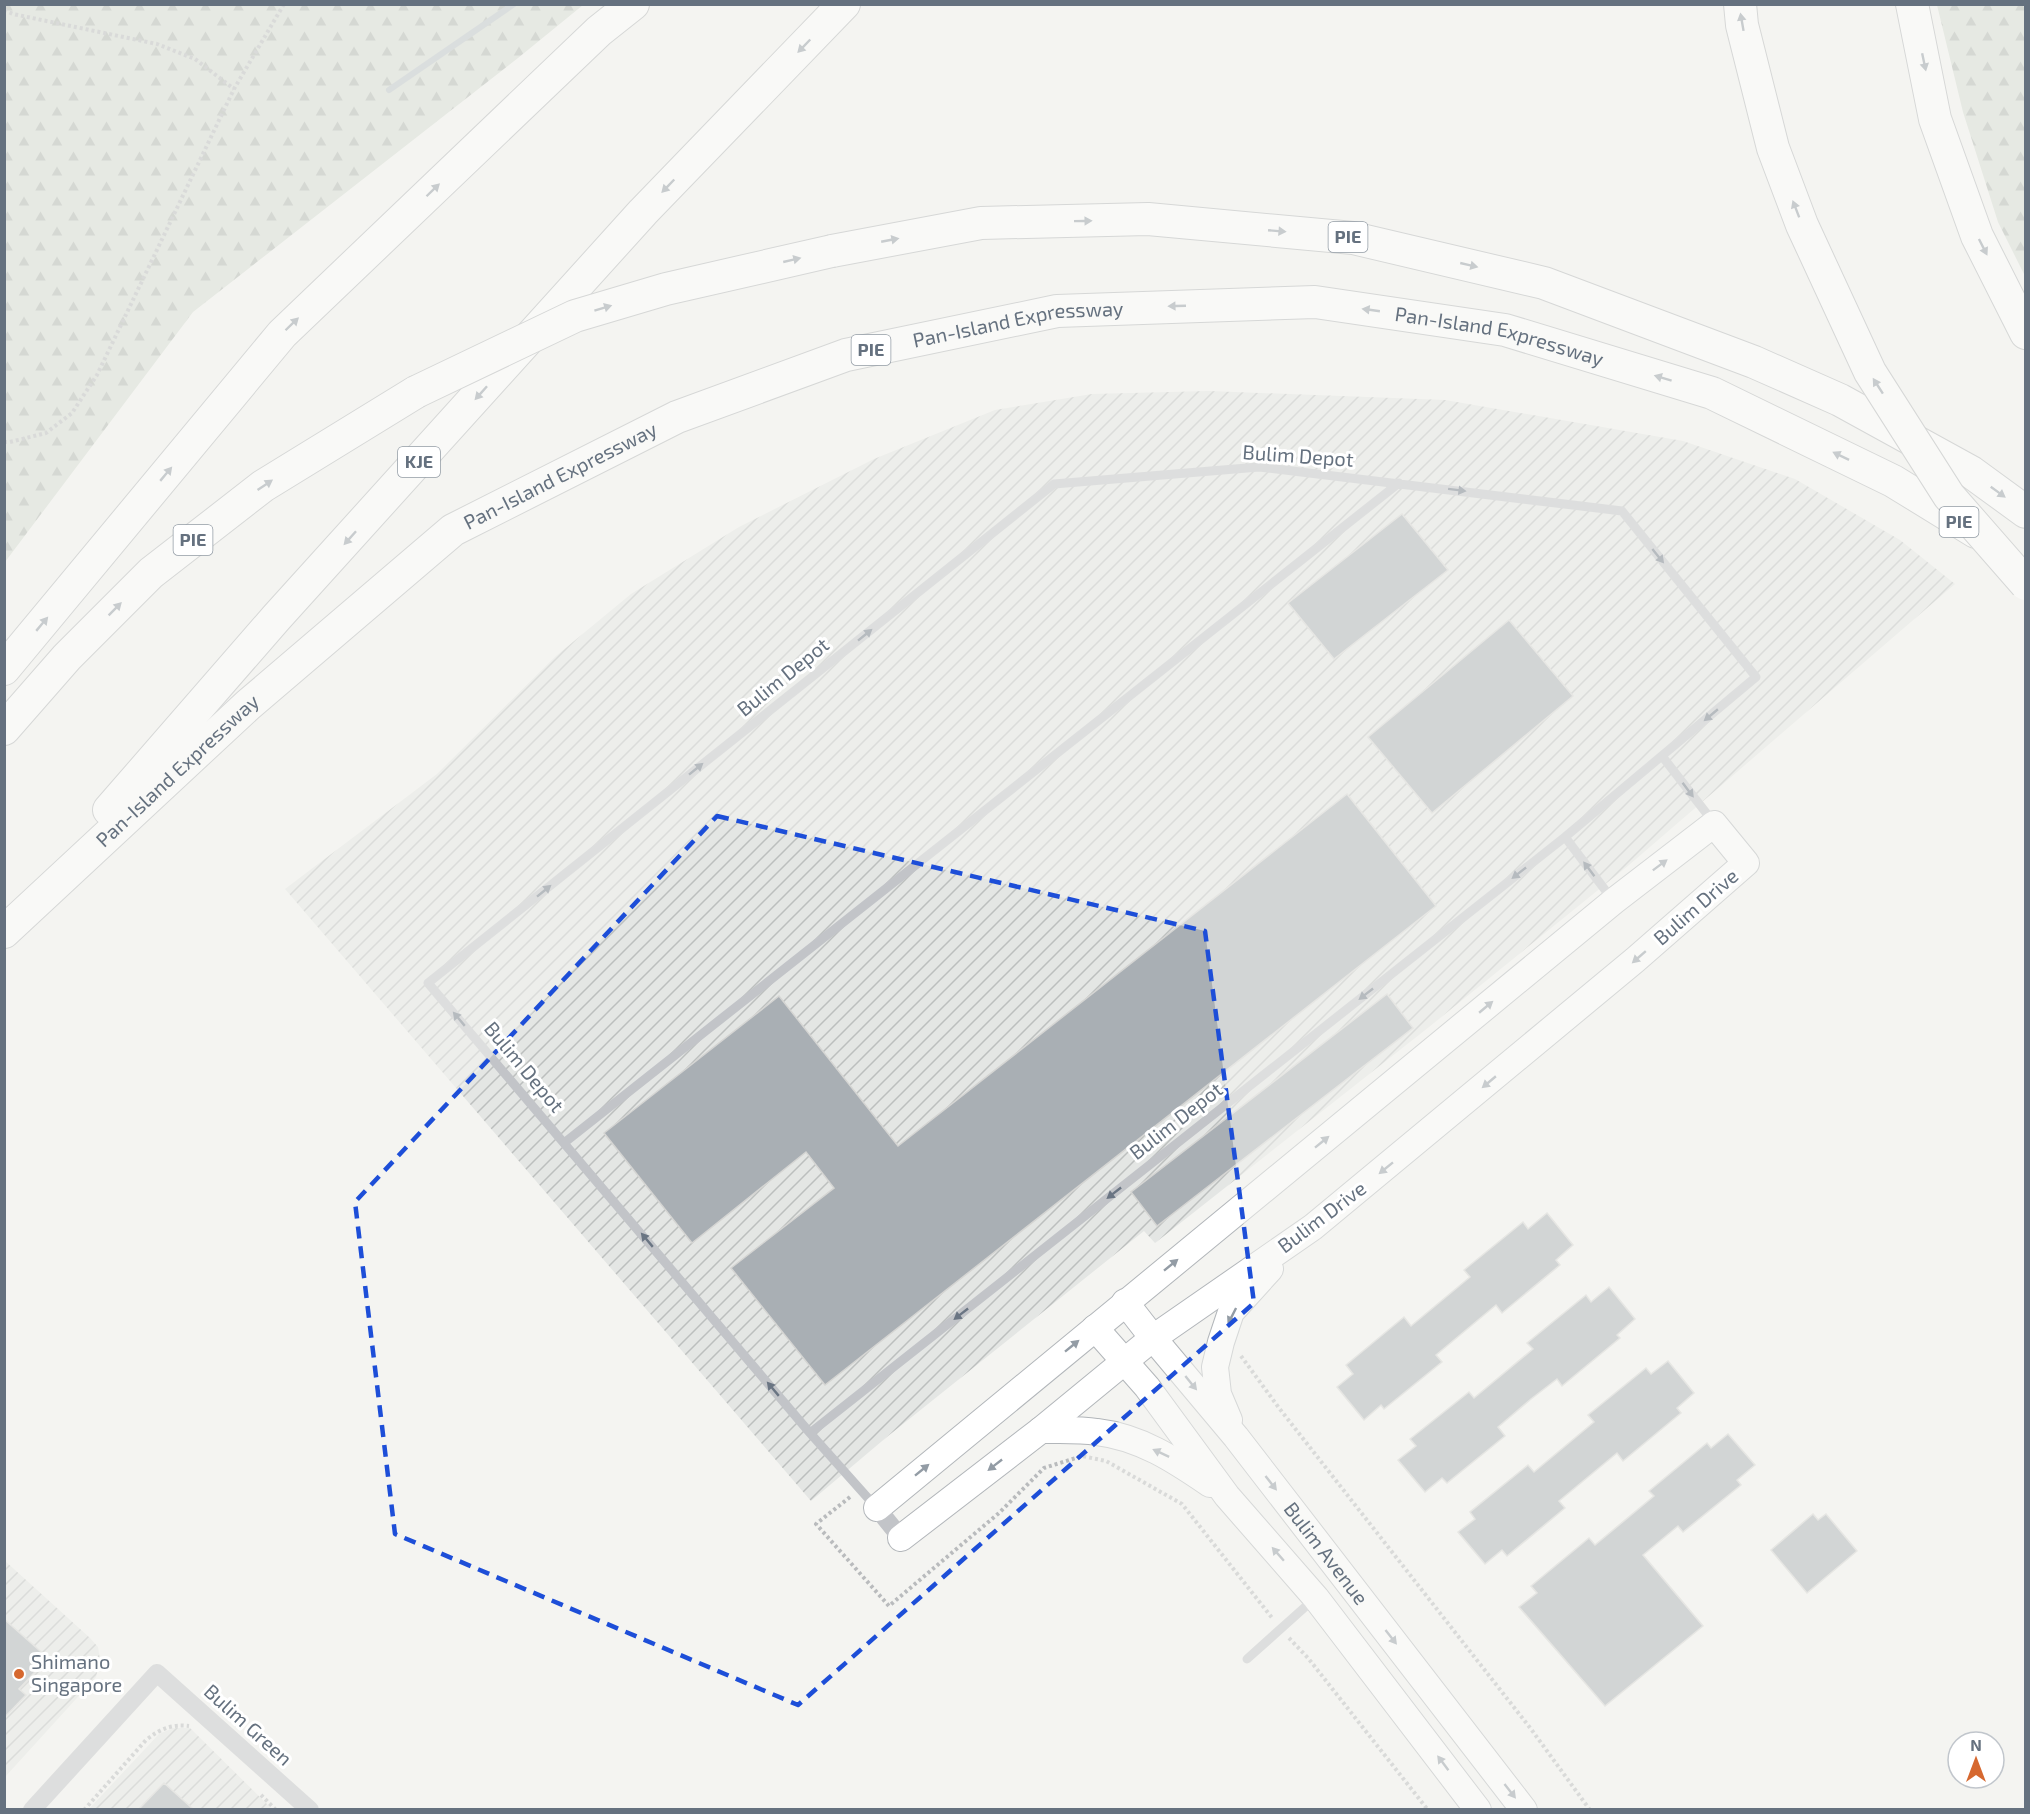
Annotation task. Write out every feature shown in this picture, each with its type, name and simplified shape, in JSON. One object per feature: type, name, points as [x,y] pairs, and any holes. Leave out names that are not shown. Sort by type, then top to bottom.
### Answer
[{"type":"highway","points":[[4,669],[282,334],[599,31],[633,4]]},
{"type":"highway","name":"KJE","points":[[4,931],[276,618],[636,220],[844,4]]},
{"type":"highway","points":[[1740,4],[1742,25],[1773,148],[1802,225],[1870,372],[1949,496],[2025,584]]},
{"type":"highway","points":[[1912,4],[1935,119],[1977,236],[2025,333]]},
{"type":"highway","name":"PIE","points":[[4,729],[67,657],[151,573],[263,486],[416,392],[575,316],[666,289],[832,251],[981,223],[1148,219],[1353,238],[1544,283],[1754,362],[1840,400],[1961,466],[2025,512]]},
{"type":"highway","name":"Pan-Island Expressway","points":[[4,931],[248,705],[453,530],[677,417],[846,355],[1057,310],[1315,302],[1505,330],[1712,393],[1893,482],[2025,562]]},
{"type":"street","points":[[869,1499],[1095,1328],[1614,901],[1714,824]]},
{"type":"street","name":"Bulim Drive","points":[[869,1499],[901,1538],[1041,1430],[1153,1338],[1313,1227],[1627,967],[1746,863],[1714,824]]},
{"type":"street","points":[[1236,1437],[1218,1394],[1215,1367],[1231,1312],[1268,1271],[1313,1227]]},
{"type":"street","name":"Bulim Avenue","points":[[1125,1302],[1236,1437],[1524,1809]]},
{"type":"street","name":"Bulim Avenue","points":[[1095,1328],[1147,1387],[1227,1496],[1316,1598],[1478,1809]]},
{"type":"street","points":[[1041,1430],[1096,1431],[1127,1438],[1173,1458],[1227,1496]]},
{"type":"street","name":"Bulim Green","points":[[32,1809],[157,1673],[310,1809]]},
{"type":"lane","name":"Bulim Depot","points":[[810,1433],[1565,837],[1756,677],[1622,511],[1259,466],[1054,484],[428,983],[810,1433],[869,1499]]},
{"type":"lane","name":"Bulim Depot","points":[[564,1143],[1399,483]]},
{"type":"lane","points":[[1662,756],[1714,824]]},
{"type":"lane","points":[[1565,837],[1614,901]]},
{"type":"lane","points":[[1247,1659],[1316,1598]]},
{"type":"path","points":[[4,442],[46,434],[72,413],[97,375],[234,89],[284,4]]},
{"type":"path","points":[[4,10],[13,14],[157,44],[195,59],[234,89]]},
{"type":"path","points":[[1240,1354],[1279,1408],[1531,1729],[1590,1809]]},
{"type":"path","points":[[869,1499],[816,1524],[889,1606],[999,1513],[1044,1468],[1082,1456],[1106,1461],[1182,1504],[1281,1630],[1308,1658],[1428,1809]]},
{"type":"path","points":[[84,1809],[146,1740],[157,1731],[172,1725],[188,1726],[194,1729]]},
{"type":"path","points":[[260,1793],[276,1809]]},
{"type":"highlighted area","points":[[717,816],[1205,931],[1254,1303],[798,1705],[395,1534],[355,1202]]},
{"type":"shaded area","points":[[1209,391],[1445,400],[1683,441],[1795,479],[1900,540],[1955,584],[1629,865],[1429,1027],[1155,1243],[1144,1231],[888,1436],[811,1501],[285,889],[437,774],[556,656],[631,594],[739,527],[874,459],[995,410],[1092,394]]},
{"type":"shaded area","points":[[4,1560],[90,1638],[98,1647],[100,1660],[96,1677],[5,1777]]},
{"type":"shaded area","points":[[173,1728],[190,1728],[272,1809],[88,1810],[159,1734]]},
{"type":"green space","points":[[5,4],[583,5],[193,312],[5,562]]},
{"type":"green space","points":[[1937,5],[2025,5],[2025,276],[1998,222],[1963,112]]},
{"type":"building","points":[[1402,514],[1448,570],[1334,659],[1288,603]]},
{"type":"building","points":[[1509,620],[1573,696],[1432,813],[1368,737]]},
{"type":"building","points":[[1347,794],[1436,906],[825,1385],[731,1268],[834,1188],[806,1152],[692,1243],[604,1133],[779,996],[898,1146]]},
{"type":"building","points":[[1387,994],[1413,1028],[1157,1226],[1131,1192]]},
{"type":"building","points":[[1547,1213],[1573,1245],[1556,1260],[1560,1265],[1502,1313],[1496,1305],[1436,1355],[1442,1362],[1384,1409],[1381,1405],[1364,1420],[1337,1387],[1353,1374],[1346,1365],[1404,1317],[1411,1326],[1470,1277],[1464,1270],[1523,1222],[1528,1229]]},
{"type":"building","points":[[1609,1287],[1635,1319],[1617,1335],[1620,1338],[1562,1386],[1557,1379],[1531,1399],[1498,1427],[1505,1436],[1447,1483],[1442,1478],[1425,1492],[1398,1460],[1416,1446],[1410,1439],[1469,1392],[1474,1398],[1533,1349],[1527,1343],[1586,1295],[1591,1302]]},
{"type":"building","points":[[1668,1361],[1694,1393],[1677,1408],[1681,1413],[1623,1461],[1617,1453],[1559,1501],[1565,1508],[1507,1556],[1502,1550],[1485,1564],[1458,1532],[1475,1519],[1470,1512],[1528,1465],[1534,1472],[1594,1422],[1588,1415],[1646,1368],[1651,1374]]},
{"type":"building","points":[[1728,1434],[1755,1465],[1737,1480],[1741,1485],[1683,1532],[1678,1526],[1643,1555],[1703,1626],[1605,1706],[1519,1607],[1537,1593],[1531,1586],[1589,1538],[1595,1545],[1654,1496],[1649,1491],[1707,1443],[1711,1448]]},
{"type":"building","points":[[1813,1514],[1818,1520],[1826,1514],[1857,1551],[1807,1593],[1771,1550]]},
{"type":"building","name":"Shimano Singapore","points":[[4,1619],[48,1658],[19,1689],[26,1695],[4,1718]]},
{"type":"building","points":[[164,1783],[193,1809],[139,1809]]},
{"type":"waterway","points":[[389,90],[514,4]]},
{"type":"place","name":"Shimano Singapore","points":[[19,1674]]}]
